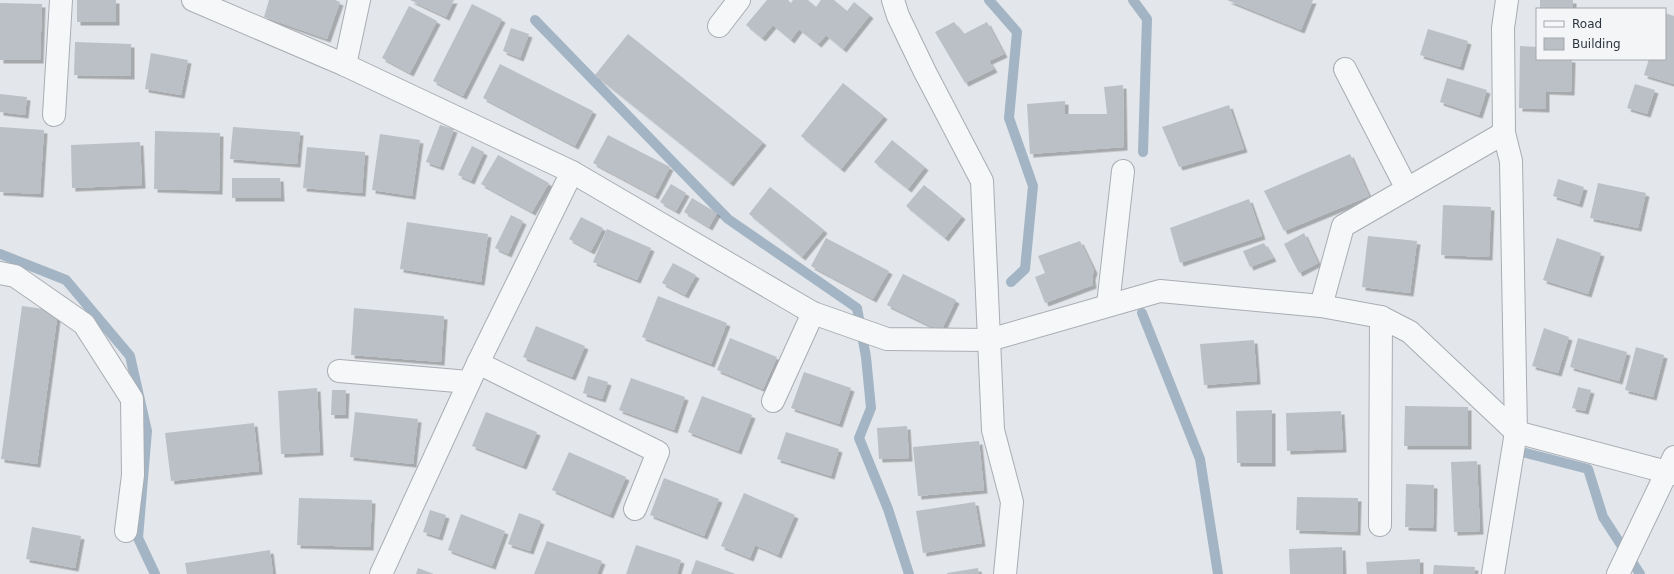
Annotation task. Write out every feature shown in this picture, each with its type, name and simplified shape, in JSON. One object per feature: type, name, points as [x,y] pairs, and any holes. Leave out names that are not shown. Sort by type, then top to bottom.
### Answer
[{"type":"street","points":[[54,115],[61,0]]},
{"type":"street","points":[[193,0],[345,65],[572,172],[813,313],[888,339],[989,340],[1160,291],[1321,306],[1381,316],[1410,332],[1516,432],[1672,468],[1618,574]]},
{"type":"street","points":[[345,65],[359,0]]},
{"type":"street","points":[[719,26],[739,0]]},
{"type":"street","points":[[893,0],[898,16],[925,72],[982,181],[993,430],[1012,502],[1005,574]]},
{"type":"street","points":[[1493,574],[1516,432],[1511,161],[1504,133],[1503,28],[1507,0]]},
{"type":"street","points":[[1345,69],[1407,189]]},
{"type":"street","points":[[1321,306],[1343,226],[1504,133]]},
{"type":"street","points":[[1108,305],[1123,171]]},
{"type":"street","points":[[381,574],[474,372],[572,172]]},
{"type":"street","points":[[0,273],[15,276],[84,324],[132,399],[133,475],[126,531]]},
{"type":"street","points":[[773,401],[813,313]]},
{"type":"street","points":[[1380,525],[1381,316]]},
{"type":"street","points":[[339,371],[474,372],[658,452],[635,509]]},
{"type":"building","points":[[77,0],[116,0],[116,22],[77,22]]},
{"type":"building","points":[[269,0],[335,0],[340,2],[327,39],[264,17]]},
{"type":"building","points":[[410,0],[454,0],[446,17]]},
{"type":"building","points":[[767,0],[788,0],[791,3],[793,0],[808,0],[816,7],[821,0],[834,0],[847,11],[854,2],[870,15],[843,49],[826,35],[818,44],[799,29],[791,40],[773,25],[762,38],[746,25]]},
{"type":"building","points":[[1227,0],[1313,0],[1301,30]]},
{"type":"building","points":[[1540,0],[1573,0],[1573,8],[1540,8]]},
{"type":"building","points":[[0,3],[42,4],[40,60],[0,60]]},
{"type":"building","points":[[472,4],[502,19],[463,96],[433,81]]},
{"type":"building","points":[[409,6],[437,21],[410,73],[382,58]]},
{"type":"building","points":[[1666,13],[1674,16],[1674,84],[1644,75],[1649,60],[1666,60]]},
{"type":"building","points":[[954,22],[964,34],[987,22],[1004,54],[989,61],[994,69],[965,83],[935,32]]},
{"type":"building","points":[[511,28],[529,34],[520,58],[503,51]]},
{"type":"building","points":[[1428,29],[1468,41],[1460,67],[1420,55]]},
{"type":"building","points":[[628,34],[763,142],[730,183],[595,75]]},
{"type":"building","points":[[75,42],[131,44],[131,76],[74,75]]},
{"type":"building","points":[[1520,46],[1536,47],[1536,60],[1572,60],[1571,92],[1546,91],[1546,109],[1519,108]]},
{"type":"building","points":[[151,53],[188,60],[181,95],[145,89]]},
{"type":"building","points":[[500,64],[593,111],[575,146],[483,98]]},
{"type":"building","points":[[1447,78],[1487,90],[1479,115],[1440,102]]},
{"type":"building","points":[[843,83],[884,116],[841,169],[801,136]]},
{"type":"building","points":[[1635,84],[1655,90],[1647,114],[1627,108]]},
{"type":"building","points":[[1123,85],[1124,147],[1030,154],[1027,104],[1065,101],[1065,114],[1107,114],[1104,87]]},
{"type":"building","points":[[0,94],[27,97],[25,115],[0,112]]},
{"type":"building","points":[[1229,105],[1244,149],[1179,167],[1162,127]]},
{"type":"building","points":[[440,125],[454,129],[440,167],[426,162]]},
{"type":"building","points":[[0,127],[44,130],[40,194],[0,192]]},
{"type":"building","points":[[233,127],[300,132],[297,164],[230,159]]},
{"type":"building","points":[[155,131],[220,133],[219,191],[154,189]]},
{"type":"building","points":[[380,134],[420,140],[412,196],[372,190]]},
{"type":"building","points":[[608,135],[670,167],[655,196],[593,163]]},
{"type":"building","points":[[892,140],[925,167],[908,189],[874,162]]},
{"type":"building","points":[[140,142],[142,185],[72,188],[71,145]]},
{"type":"building","points":[[472,146],[484,152],[471,181],[458,175]]},
{"type":"building","points":[[307,147],[365,152],[362,193],[303,188]]},
{"type":"building","points":[[1350,154],[1369,196],[1284,231],[1264,191]]},
{"type":"building","points":[[498,155],[549,183],[532,212],[481,184]]},
{"type":"building","points":[[232,178],[280,178],[281,198],[232,198]]},
{"type":"building","points":[[1558,179],[1584,187],[1579,204],[1553,196]]},
{"type":"building","points":[[1598,183],[1646,193],[1638,228],[1590,218]]},
{"type":"building","points":[[671,184],[686,193],[676,211],[660,202]]},
{"type":"building","points":[[924,185],[962,216],[945,238],[906,206]]},
{"type":"building","points":[[770,187],[824,230],[802,257],[749,214]]},
{"type":"building","points":[[692,198],[717,213],[709,227],[684,212]]},
{"type":"building","points":[[1249,199],[1262,236],[1180,263],[1170,228]]},
{"type":"building","points":[[1443,205],[1491,207],[1489,257],[1441,255]]},
{"type":"building","points":[[511,215],[523,221],[508,254],[495,248]]},
{"type":"building","points":[[581,217],[603,228],[591,251],[569,239]]},
{"type":"building","points":[[407,222],[488,234],[481,282],[400,269]]},
{"type":"building","points":[[607,229],[651,248],[637,280],[593,262]]},
{"type":"building","points":[[1304,233],[1318,263],[1299,273],[1284,244]]},
{"type":"building","points":[[1368,236],[1417,241],[1410,293],[1362,287]]},
{"type":"building","points":[[826,238],[889,271],[873,299],[811,266]]},
{"type":"building","points":[[1557,238],[1601,253],[1588,294],[1543,280]]},
{"type":"building","points":[[1080,241],[1094,270],[1092,277],[1093,285],[1045,303],[1035,277],[1045,273],[1038,256]]},
{"type":"building","points":[[1264,243],[1273,258],[1250,267],[1243,251]]},
{"type":"building","points":[[673,263],[696,275],[685,295],[662,283]]},
{"type":"building","points":[[903,274],[956,300],[941,331],[887,305]]},
{"type":"building","points":[[658,296],[727,323],[711,364],[642,337]]},
{"type":"building","points":[[22,306],[58,311],[37,464],[1,459]]},
{"type":"building","points":[[354,308],[444,316],[441,362],[351,355]]},
{"type":"building","points":[[536,326],[585,346],[572,377],[523,357]]},
{"type":"building","points":[[1544,328],[1569,337],[1558,373],[1532,366]]},
{"type":"building","points":[[730,338],[777,357],[763,389],[717,370]]},
{"type":"building","points":[[1578,338],[1627,352],[1619,381],[1570,367]]},
{"type":"building","points":[[1254,340],[1257,381],[1204,385],[1200,344]]},
{"type":"building","points":[[1636,347],[1664,355],[1653,397],[1625,390]]},
{"type":"building","points":[[804,372],[851,388],[839,424],[791,408]]},
{"type":"building","points":[[588,376],[608,382],[602,399],[583,393]]},
{"type":"building","points":[[631,378],[685,397],[674,430],[619,410]]},
{"type":"building","points":[[1578,387],[1591,390],[1585,411],[1572,408]]},
{"type":"building","points":[[317,388],[320,452],[281,454],[278,391]]},
{"type":"building","points":[[332,390],[346,390],[345,415],[331,415]]},
{"type":"building","points":[[702,396],[752,415],[738,451],[688,432]]},
{"type":"building","points":[[1405,406],[1468,407],[1468,446],[1404,446]]},
{"type":"building","points":[[1272,410],[1272,463],[1237,463],[1236,411]]},
{"type":"building","points":[[1341,411],[1343,449],[1287,451],[1286,413]]},
{"type":"building","points":[[355,412],[418,419],[413,464],[350,457]]},
{"type":"building","points":[[486,412],[537,432],[523,466],[472,446]]},
{"type":"building","points":[[254,423],[259,471],[171,481],[165,433]]},
{"type":"building","points":[[907,426],[909,458],[879,459],[877,428]]},
{"type":"building","points":[[786,432],[839,449],[831,476],[777,459]]},
{"type":"building","points":[[979,441],[984,490],[918,496],[913,447]]},
{"type":"building","points":[[569,452],[626,477],[610,515],[552,490]]},
{"type":"building","points":[[1477,461],[1480,531],[1454,532],[1451,462]]},
{"type":"building","points":[[664,478],[719,499],[704,536],[650,515]]},
{"type":"building","points":[[1406,484],[1434,485],[1433,528],[1405,527]]},
{"type":"building","points":[[744,493],[795,515],[778,555],[755,545],[750,558],[721,546]]},
{"type":"building","points":[[1297,497],[1358,498],[1357,532],[1296,530]]},
{"type":"building","points":[[299,498],[372,500],[370,547],[297,545]]},
{"type":"building","points":[[975,502],[982,543],[923,553],[916,511]]},
{"type":"building","points":[[430,510],[446,515],[439,537],[423,532]]},
{"type":"building","points":[[519,513],[541,521],[530,551],[508,544]]},
{"type":"building","points":[[461,514],[505,531],[492,566],[448,550]]},
{"type":"building","points":[[32,527],[81,536],[75,568],[26,559]]},
{"type":"building","points":[[547,541],[602,561],[597,574],[534,574]]},
{"type":"building","points":[[636,545],[681,560],[677,574],[626,574]]},
{"type":"building","points":[[1342,547],[1343,574],[1290,574],[1289,549]]},
{"type":"building","points":[[270,550],[273,574],[187,574],[185,563]]},
{"type":"building","points":[[1420,559],[1420,574],[1367,574],[1366,562]]},
{"type":"building","points":[[696,560],[736,574],[691,574]]},
{"type":"building","points":[[1434,565],[1475,567],[1474,574],[1433,574]]},
{"type":"building","points":[[418,568],[434,574],[416,574]]},
{"type":"building","points":[[978,568],[979,574],[947,574],[947,573]]},
{"type":"waterway","points":[[989,0],[1017,32],[1009,118],[1033,186],[1025,269],[1011,282]]},
{"type":"waterway","points":[[1133,0],[1147,19],[1143,152]]},
{"type":"waterway","points":[[535,20],[728,219],[857,308],[866,357],[871,408],[859,438],[888,509],[909,574]]},
{"type":"waterway","points":[[0,254],[66,280],[130,356],[147,431],[138,538],[155,574]]},
{"type":"waterway","points":[[1142,313],[1200,459],[1218,574]]},
{"type":"waterway","points":[[1526,453],[1588,469],[1603,517],[1640,574]]}]
